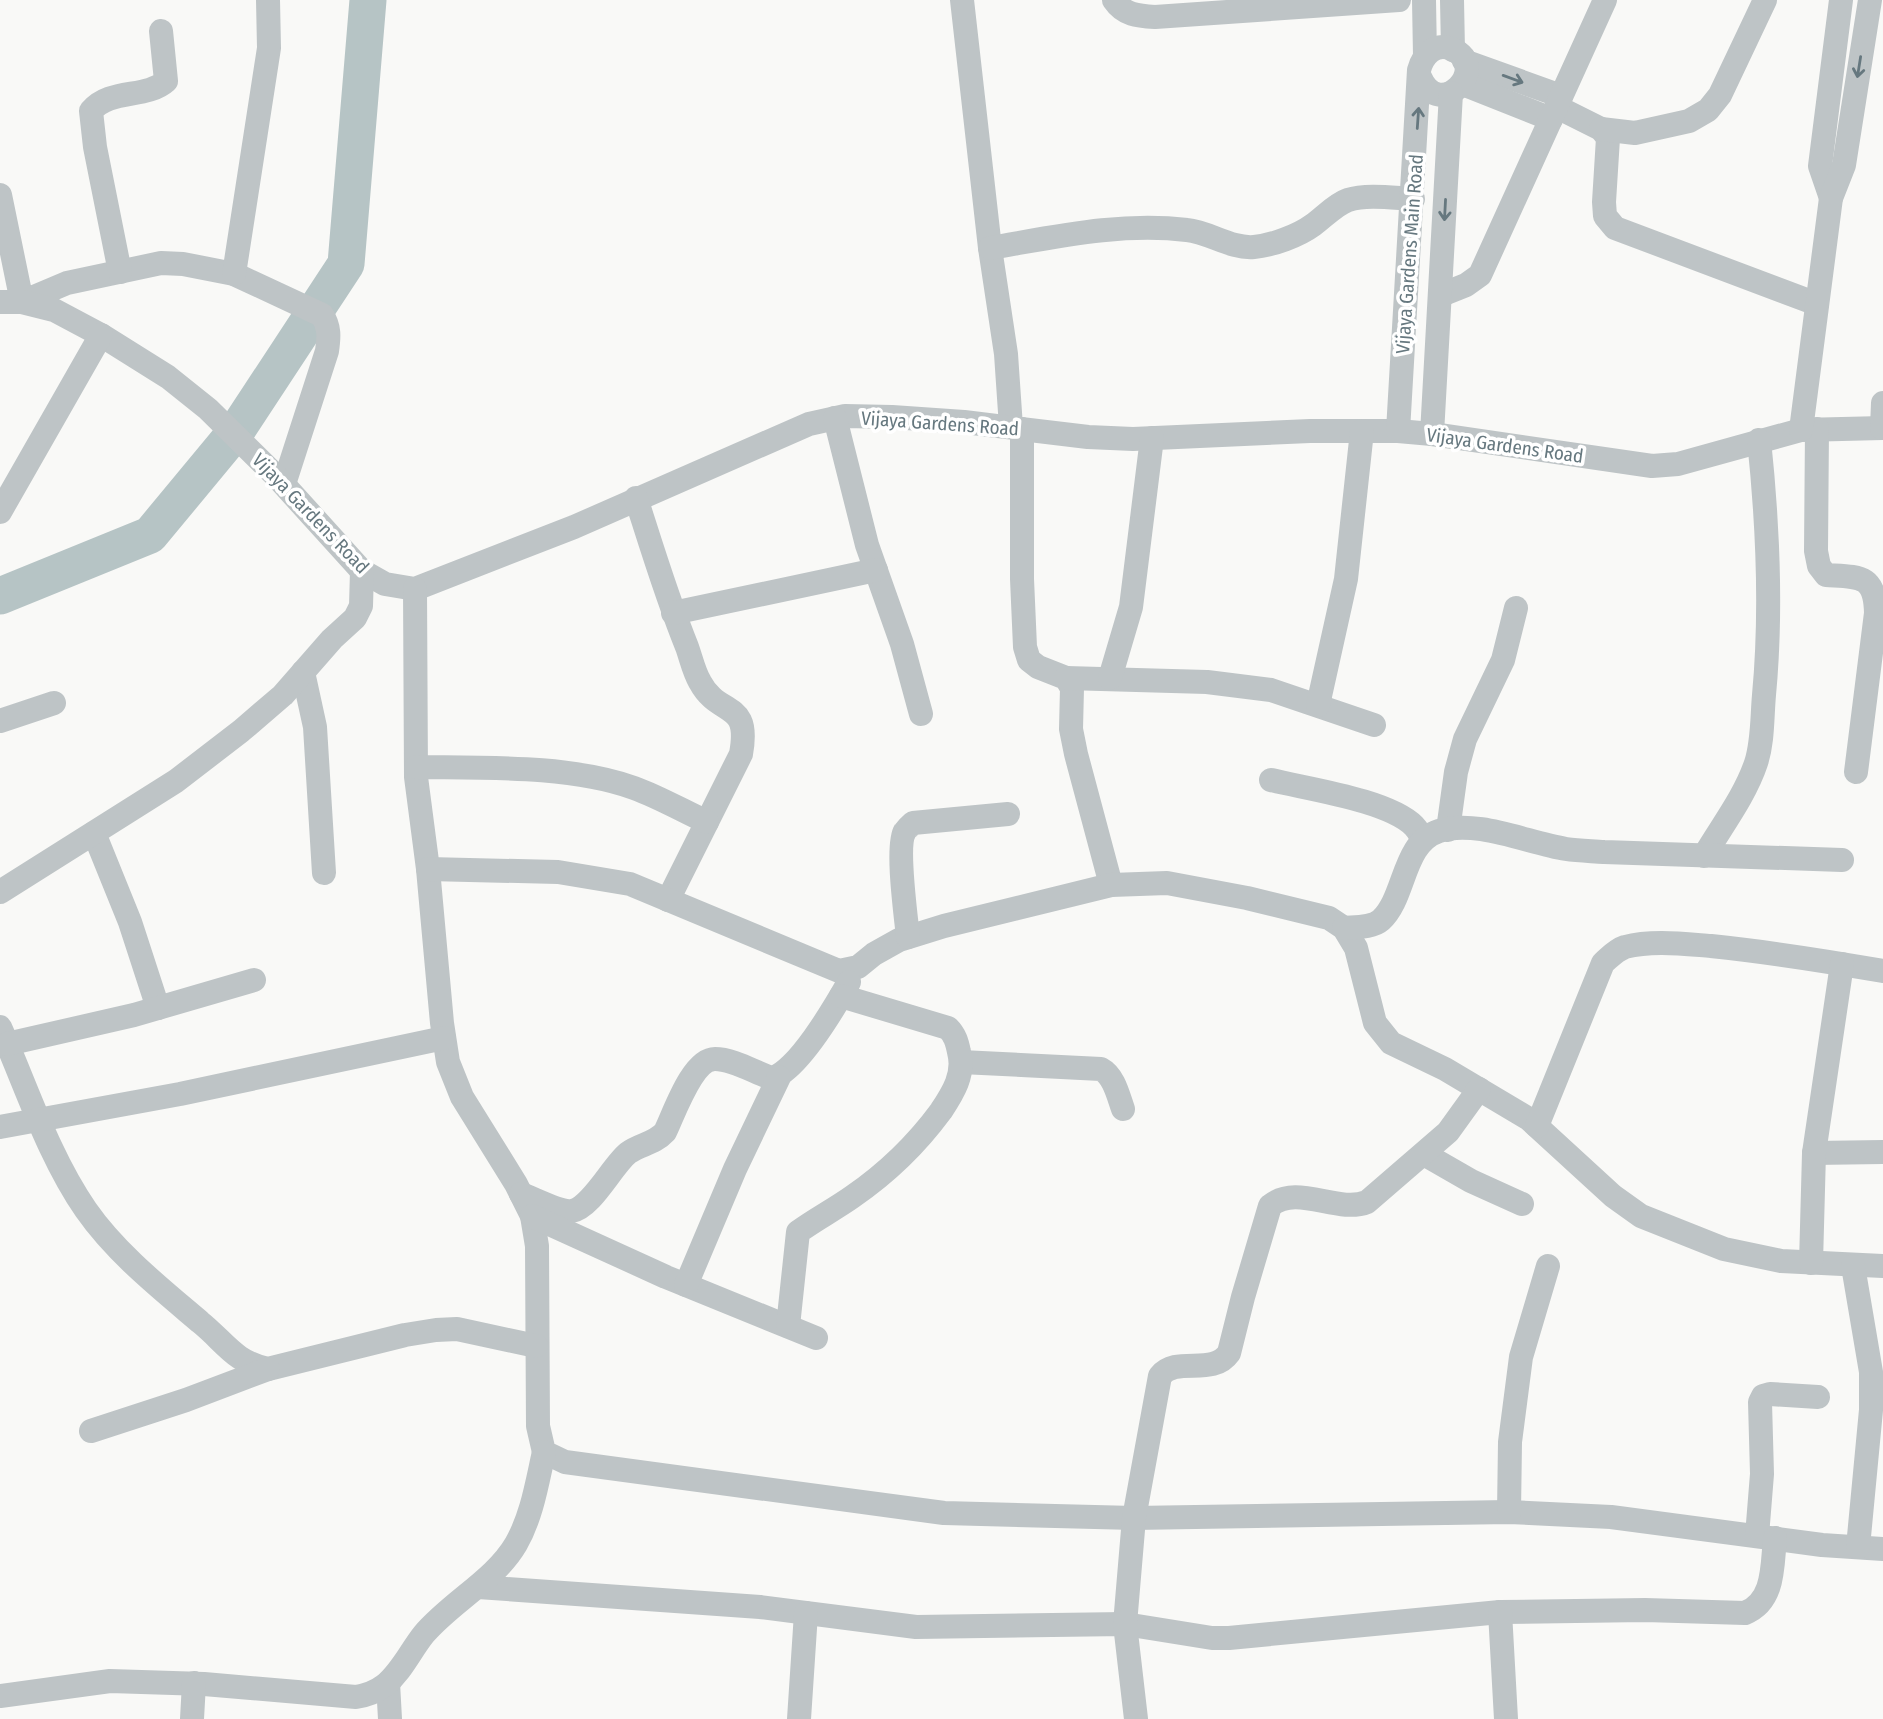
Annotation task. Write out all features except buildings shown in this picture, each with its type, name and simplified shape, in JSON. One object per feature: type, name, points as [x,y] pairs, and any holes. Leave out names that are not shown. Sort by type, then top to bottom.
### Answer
[{"type":"street","points":[[234,274],[270,48],[268,0]]},
{"type":"street","points":[[1114,0],[1120,9],[1137,16],[1155,17],[1399,0]]},
{"type":"street","name":"Vijaya Gardens Main Road","points":[[1398,431],[1423,66],[1423,0]]},
{"type":"street","name":"Vijaya Gardens Main Road","points":[[1432,434],[1458,72],[1452,0]]},
{"type":"street","points":[[1441,295],[1466,285],[1480,275],[1605,0]]},
{"type":"street","points":[[1458,72],[1435,93],[1423,84],[1423,66],[1438,48],[1458,72],[1556,108],[1601,129],[1635,133],[1689,121],[1708,110],[1720,95],[1765,0]]},
{"type":"street","points":[[1831,198],[1820,166],[1841,0]]},
{"type":"street","points":[[1856,772],[1876,612],[1875,595],[1869,583],[1860,578],[1826,575],[1819,566],[1809,429],[1817,304],[1831,198],[1844,165],[1870,0]]},
{"type":"street","points":[[964,1],[968,68],[1016,428],[1025,647],[1029,660],[1038,667],[1066,678],[1220,683],[1271,690],[1374,725]]},
{"type":"street","points":[[120,272],[95,147],[91,111],[97,104],[110,98],[160,86],[166,81],[161,31]]},
{"type":"street","points":[[1601,129],[1608,138],[1605,216],[1615,228],[1817,304]]},
{"type":"street","points":[[0,195],[11,302],[67,283],[161,262],[234,274],[322,315],[329,334],[327,351],[280,480]]},
{"type":"street","points":[[990,248],[1098,229],[1189,230],[1241,247],[1253,247],[1270,244],[1310,227],[1347,200],[1412,199]]},
{"type":"street","name":"Vijaya Gardens Road","points":[[11,302],[54,310],[101,335],[168,377],[208,409],[280,480],[362,571],[385,584],[415,589],[574,527],[809,424],[845,416],[964,422],[1088,437],[1152,438],[1310,431],[1398,431],[1652,466],[1678,464],[1759,440],[1809,429],[1883,428]]},
{"type":"street","points":[[0,512],[101,335]]},
{"type":"street","points":[[1883,403],[1883,428]]},
{"type":"street","points":[[835,418],[867,545],[901,644],[921,714]]},
{"type":"street","points":[[1318,705],[1346,579],[1362,431]]},
{"type":"street","points":[[1110,678],[1131,607],[1152,438]]},
{"type":"street","points":[[1704,856],[1745,787],[1756,764],[1760,747],[1766,674],[1769,562],[1759,440]]},
{"type":"street","points":[[636,498],[673,613],[703,688],[708,695],[735,713],[743,723],[741,754],[668,900]]},
{"type":"street","points":[[673,613],[876,570]]},
{"type":"street","points":[[0,892],[187,773],[241,732],[283,695],[355,618],[361,606],[362,571]]},
{"type":"street","points":[[0,1696],[110,1681],[194,1683],[356,1697],[373,1694],[388,1683],[424,1634],[446,1610],[478,1587],[515,1545],[532,1508],[544,1452],[538,1426],[537,1246],[526,1205],[462,1097],[449,1062],[444,1038],[416,767],[415,589]]},
{"type":"street","points":[[1448,830],[1456,772],[1465,739],[1503,660],[1516,608]]},
{"type":"street","points":[[303,672],[315,727],[324,873]]},
{"type":"street","points":[[1066,678],[1072,688],[1071,729],[1076,754],[1111,885]]},
{"type":"street","points":[[0,721],[54,703]]},
{"type":"street","points":[[416,767],[510,769],[586,776],[633,788],[707,822]]},
{"type":"street","points":[[1270,780],[1354,799],[1385,810],[1402,817],[1415,827],[1423,839]]},
{"type":"street","points":[[908,937],[902,852],[905,830],[913,823],[1008,814]]},
{"type":"street","points":[[1344,928],[1367,926],[1380,921],[1423,839],[1439,831],[1466,827],[1566,849],[1842,860]]},
{"type":"street","points":[[94,833],[130,922],[158,1008]]},
{"type":"street","points":[[428,869],[558,872],[630,884],[839,971],[858,967]]},
{"type":"street","points":[[686,1285],[735,1169],[779,1077],[826,1022],[858,967],[874,954],[908,937],[944,926],[1111,885],[1167,883],[1247,898],[1329,918],[1344,928],[1356,948],[1376,1023],[1391,1043],[1479,1089],[1537,1126],[1612,1196],[1641,1216],[1724,1249],[1781,1261],[1883,1266]]},
{"type":"street","points":[[1537,1126],[1603,963],[1624,947],[1668,943],[1762,951],[1883,971]]},
{"type":"street","points":[[1811,1263],[1814,1153],[1842,964]]},
{"type":"street","points":[[254,979],[158,1008],[4,1036],[68,1181],[88,1212],[134,1264],[215,1335],[238,1359],[251,1366],[268,1369]]},
{"type":"street","points":[[788,1326],[798,1232],[854,1196],[921,1138],[956,1088],[961,1062],[955,1035],[948,1028],[841,996]]},
{"type":"street","points":[[0,1127],[180,1094],[444,1038]]},
{"type":"street","points":[[526,1205],[572,1211],[583,1205],[628,1153],[658,1140],[665,1132],[692,1075],[702,1062],[713,1058],[771,1078],[779,1077]]},
{"type":"street","points":[[961,1062],[1101,1069],[1111,1080],[1123,1109]]},
{"type":"street","points":[[1136,1719],[1125,1624],[1134,1518],[1160,1376],[1165,1369],[1209,1366],[1224,1360],[1229,1353],[1242,1297],[1270,1206],[1277,1200],[1290,1197],[1356,1207],[1367,1202],[1382,1192],[1448,1132],[1479,1089]]},
{"type":"street","points":[[1814,1153],[1883,1152]]},
{"type":"street","points":[[1424,1154],[1471,1181],[1522,1205]]},
{"type":"street","points":[[526,1205],[686,1285],[816,1338]]},
{"type":"street","points":[[1509,1512],[1510,1442],[1521,1356],[1548,1266]]},
{"type":"street","points":[[1853,1266],[1871,1372],[1871,1410],[1858,1547]]},
{"type":"street","points":[[91,1431],[186,1400],[268,1369],[405,1335],[457,1329],[536,1346]]},
{"type":"street","points":[[478,1587],[760,1607],[916,1628],[1125,1624],[1229,1638],[1500,1612],[1645,1610],[1745,1613],[1756,1609],[1765,1598],[1770,1580],[1760,1402],[1763,1396],[1770,1394],[1818,1397]]},
{"type":"street","points":[[544,1452],[565,1462],[944,1513],[1134,1518],[1509,1512],[1611,1517],[1883,1549]]},
{"type":"street","points":[[1500,1612],[1506,1719]]},
{"type":"street","points":[[799,1719],[806,1613]]},
{"type":"street","points":[[192,1719],[194,1683]]},
{"type":"street","points":[[388,1683],[390,1719]]},
{"type":"waterway","points":[[0,596],[150,535],[237,430],[346,264],[368,0]]}]
